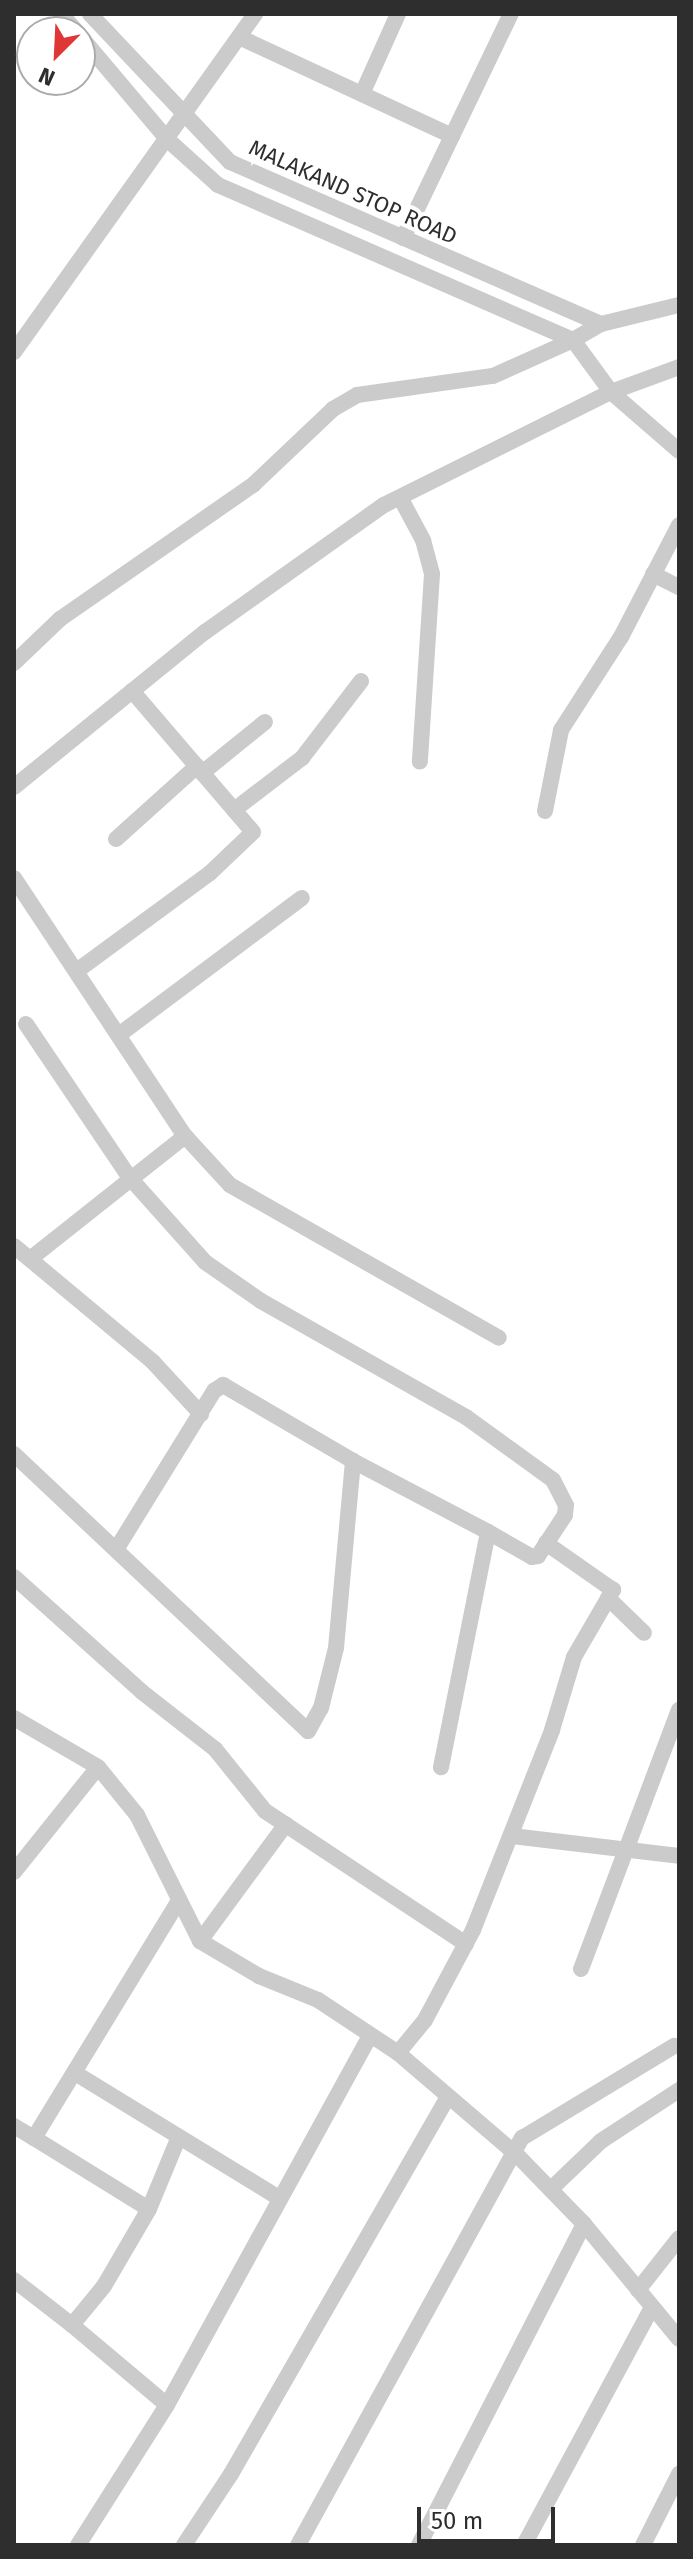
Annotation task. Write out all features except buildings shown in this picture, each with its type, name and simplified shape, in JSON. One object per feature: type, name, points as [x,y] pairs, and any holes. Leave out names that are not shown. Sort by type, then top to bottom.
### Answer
[{"type":"street","name":"MALAKAND STOP ROAD","points":[[90,14],[230,162],[601,324]]},
{"type":"street","points":[[14,352],[186,115],[255,14]]},
{"type":"street","points":[[362,94],[398,14]]},
{"type":"street","points":[[403,238],[511,14]]},
{"type":"street","points":[[239,37],[452,136]]},
{"type":"street","points":[[96,55],[168,140],[218,185],[573,340],[611,392],[679,451]]},
{"type":"street","points":[[14,663],[60,619],[254,484],[333,409],[357,395],[493,376],[601,324],[679,305]]},
{"type":"street","points":[[14,787],[132,691],[277,580],[384,505],[611,392],[679,367]]},
{"type":"street","points":[[401,499],[423,540],[432,574],[420,762]]},
{"type":"street","points":[[545,811],[561,730],[679,525]]},
{"type":"street","points":[[653,574],[679,587]]},
{"type":"street","points":[[234,810],[302,758],[361,681]]},
{"type":"street","points":[[78,970],[210,873],[253,832],[132,691]]},
{"type":"street","points":[[116,839],[199,770],[265,722]]},
{"type":"street","points":[[14,878],[78,970],[185,1136],[230,1185],[499,1338]]},
{"type":"street","points":[[120,1034],[302,898]]},
{"type":"street","points":[[26,1024],[130,1178],[205,1262],[261,1301],[466,1417],[553,1480],[566,1505],[546,1543],[532,1557],[353,1461],[223,1385],[201,1414],[117,1548]]},
{"type":"street","points":[[30,1259],[185,1136]]},
{"type":"street","points":[[14,1246],[85,1310],[153,1362],[201,1414]]},
{"type":"street","points":[[14,1454],[308,1731],[321,1708],[336,1648],[353,1461]]},
{"type":"street","points":[[441,1767],[488,1532]]},
{"type":"street","points":[[398,2053],[425,2020],[466,1944],[512,1836],[574,1657],[613,1590],[609,1584],[546,1543]]},
{"type":"street","points":[[14,1577],[142,1692],[215,1749],[265,1811],[466,1944]]},
{"type":"street","points":[[608,1598],[644,1633]]},
{"type":"street","points":[[581,1969],[679,1710]]},
{"type":"street","points":[[14,1718],[98,1767],[137,1815],[200,1941],[259,1976],[318,2000],[398,2053],[517,2155],[551,2189],[679,2339]]},
{"type":"street","points":[[14,1872],[98,1767]]},
{"type":"street","points":[[200,1941],[286,1824]]},
{"type":"street","points":[[512,1836],[679,1856]]},
{"type":"street","points":[[34,2138],[178,1902]]},
{"type":"street","points":[[78,2545],[167,2405],[370,2036]]},
{"type":"street","points":[[298,2545],[517,2155],[522,2138],[674,2046]]},
{"type":"street","points":[[75,2073],[178,2139],[279,2198]]},
{"type":"street","points":[[551,2189],[601,2141],[679,2090]]},
{"type":"street","points":[[184,2545],[231,2474],[448,2097]]},
{"type":"street","points":[[14,2126],[149,2209]]},
{"type":"street","points":[[72,2325],[104,2286],[149,2209],[178,2139]]},
{"type":"street","points":[[419,2545],[584,2224]]},
{"type":"street","points":[[638,2290],[679,2238]]},
{"type":"street","points":[[14,2280],[167,2405]]},
{"type":"street","points":[[524,2545],[652,2307]]},
{"type":"street","points":[[643,2545],[679,2474]]}]
